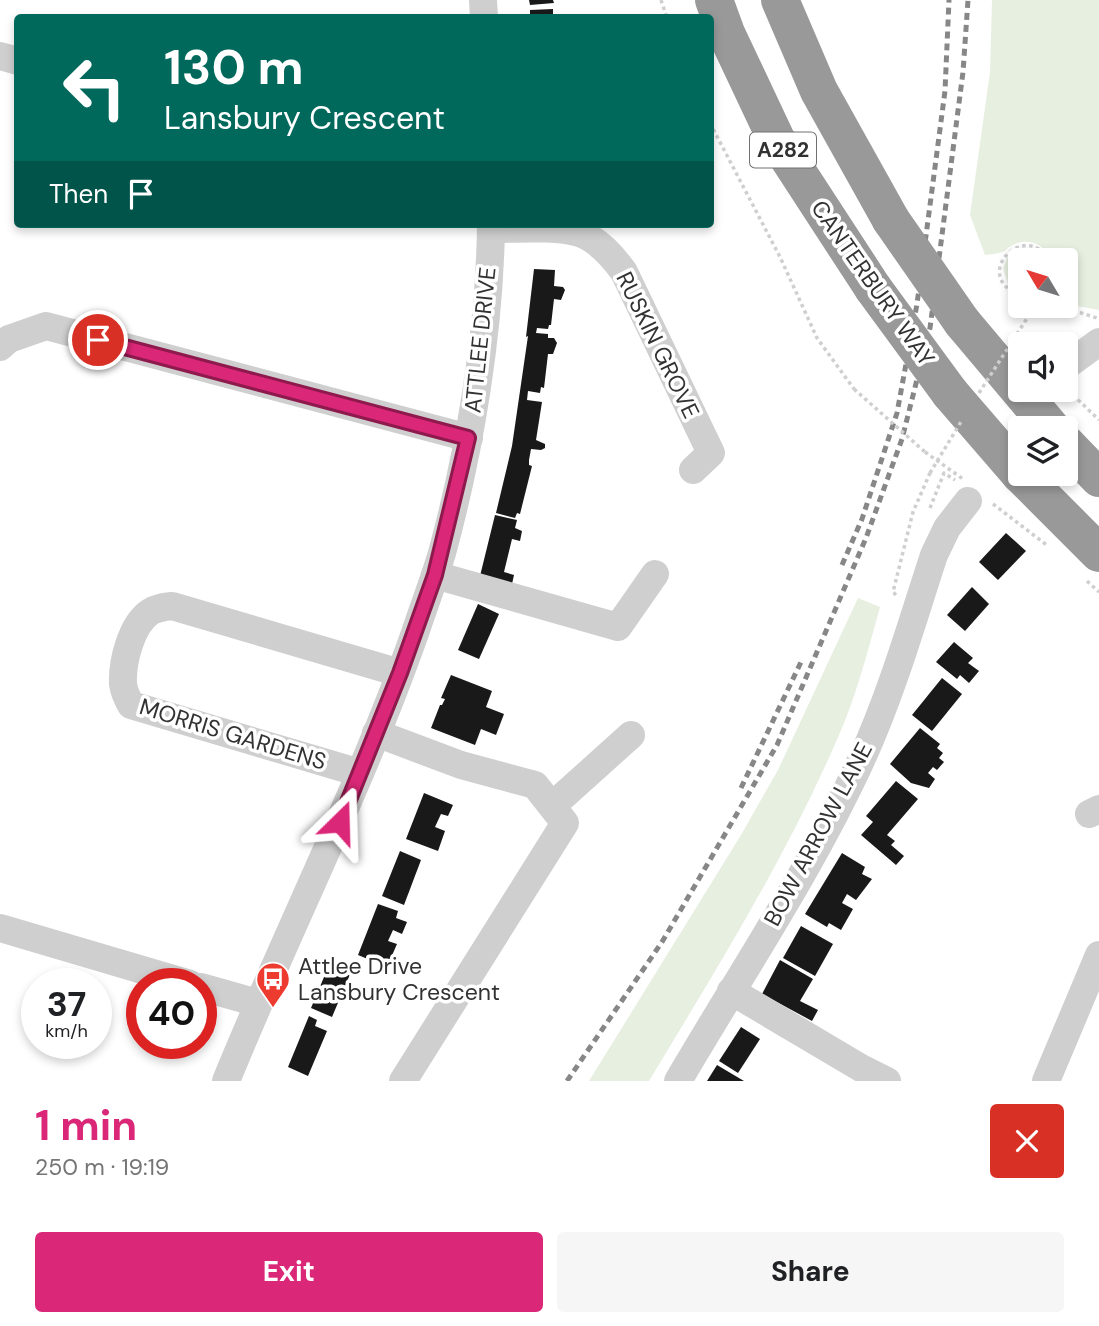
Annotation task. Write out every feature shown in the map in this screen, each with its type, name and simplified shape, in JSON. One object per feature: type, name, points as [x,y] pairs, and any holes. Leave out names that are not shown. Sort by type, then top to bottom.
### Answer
[{"type":"highway","name":"CANTERBURY WAY","points":[[714,0],[726,33],[776,139],[873,288],[1008,459]]},
{"type":"highway","name":"A282","points":[[779,0],[819,92],[891,220],[962,322],[1041,416]]},
{"type":"highway","points":[[1078,456],[1099,478]]},
{"type":"highway","name":"CANTERBURY WAY","points":[[1029,486],[1089,563]]},
{"type":"street","name":"ATTLEE DRIVE","points":[[226,1081],[258,1003],[330,847],[400,673],[435,575],[468,438],[484,331],[491,228]]},
{"type":"street","name":"RUSKIN GROVE","points":[[517,228],[579,233],[599,244],[624,272],[711,453],[693,470]]},
{"type":"street","points":[[0,347],[9,339],[46,326],[468,438]]},
{"type":"street","points":[[1078,357],[1099,342]]},
{"type":"street","name":"BOW ARROW LANE","points":[[678,1081],[844,796],[878,719],[934,555],[947,528],[975,495]]},
{"type":"street","points":[[435,575],[618,627],[655,574]]},
{"type":"street","name":"MORRIS GARDENS","points":[[360,773],[131,705],[125,694],[124,667],[135,631],[142,618],[153,610],[172,606],[400,673]]},
{"type":"street","points":[[376,733],[461,765],[536,785],[565,823],[403,1081]]},
{"type":"street","points":[[552,806],[631,735]]},
{"type":"street","points":[[0,928],[136,968]]},
{"type":"street","points":[[1046,1081],[1099,955]]},
{"type":"street","points":[[217,991],[258,1003]]},
{"type":"street","points":[[730,992],[879,1079]]},
{"type":"path","points":[[714,131],[780,257],[817,338],[854,389],[975,495],[1048,546]]},
{"type":"path","points":[[1016,248],[1036,248]]},
{"type":"path","points":[[1008,253],[1000,266],[1000,278],[1008,290]]},
{"type":"path","points":[[1078,312],[1099,319]]},
{"type":"path","points":[[898,595],[893,592],[913,512],[930,473],[963,402],[1026,318]]},
{"type":"path","points":[[1078,399],[1099,420]]},
{"type":"path","points":[[1089,563],[1099,592]]},
{"type":"green space","points":[[992,0],[1099,0],[1099,310],[1078,306],[1078,248],[1042,248],[1024,242],[1002,252],[985,255],[970,215],[990,72]]},
{"type":"green space","points":[[1008,256],[1008,284],[1003,268]]},
{"type":"green space","points":[[858,598],[880,607],[862,672],[819,780],[774,868],[649,1081],[589,1081],[741,835],[778,770]]},
{"type":"building","points":[[529,0],[553,0],[554,3],[530,5]]},
{"type":"building","points":[[553,9],[553,14],[530,14],[530,10]]},
{"type":"building","points":[[534,269],[555,270],[554,286],[563,287],[565,290],[561,300],[554,299],[551,325],[548,329],[537,328],[536,333],[548,334],[548,338],[554,338],[557,343],[553,354],[548,354],[544,388],[541,387],[540,393],[528,391],[527,400],[542,402],[536,440],[545,444],[545,448],[531,449],[529,465],[532,466],[520,514],[517,513],[515,518],[496,513],[512,446],[528,336],[526,337]]},
{"type":"building","points":[[495,515],[517,520],[515,528],[522,531],[520,541],[512,539],[504,572],[514,575],[512,584],[480,576]]},
{"type":"building","points":[[1006,533],[1026,551],[998,580],[979,562]]},
{"type":"building","points":[[972,587],[989,604],[965,631],[947,615]]},
{"type":"building","points":[[478,604],[499,614],[479,659],[458,650]]},
{"type":"building","points":[[954,642],[973,658],[968,663],[979,671],[969,683],[960,675],[957,679],[936,662]]},
{"type":"building","points":[[451,675],[492,691],[486,707],[504,714],[496,735],[481,729],[475,745],[431,728],[445,699],[441,698]]},
{"type":"building","points":[[942,678],[962,694],[932,731],[912,715]]},
{"type":"building","points":[[920,728],[940,744],[937,748],[943,753],[939,758],[944,762],[937,770],[933,767],[928,773],[935,779],[929,788],[911,783],[890,764]]},
{"type":"building","points":[[896,781],[918,799],[887,835],[895,841],[891,845],[904,856],[896,865],[861,835],[873,822],[866,816]]},
{"type":"building","points":[[424,793],[453,805],[448,816],[441,814],[435,827],[445,831],[438,851],[406,839]]},
{"type":"building","points":[[400,851],[421,860],[404,905],[382,896]]},
{"type":"building","points":[[842,853],[865,867],[862,874],[872,879],[856,900],[847,894],[842,903],[853,909],[841,930],[829,923],[827,927],[805,914]]},
{"type":"building","points":[[378,904],[398,911],[396,918],[407,922],[402,934],[393,930],[388,941],[397,944],[387,967],[358,955]]},
{"type":"building","points":[[801,926],[833,944],[815,976],[783,958]]},
{"type":"building","points":[[332,958],[351,966],[351,972],[332,1017],[311,1008]]},
{"type":"building","points":[[780,960],[813,979],[800,1001],[818,1010],[812,1021],[762,994]]},
{"type":"building","points":[[309,1016],[317,1020],[315,1026],[327,1031],[308,1076],[288,1067]]},
{"type":"building","points":[[741,1027],[760,1039],[738,1073],[719,1061]]},
{"type":"building","points":[[717,1065],[744,1081],[707,1081]]},
{"type":"railway","points":[[842,565],[862,519],[897,413],[917,304],[945,91],[949,0]]},
{"type":"railway","points":[[567,1081],[662,942],[777,745],[866,538],[902,439],[930,328],[963,72],[968,0]]},
{"type":"railway","points":[[741,788],[801,662]]},
{"type":"place","name":"Attlee Drive Lansbury Crescent","points":[[273,1009]]},
{"type":"route","points":[[98,340],[468,438],[435,575],[400,673],[340,822]]}]
